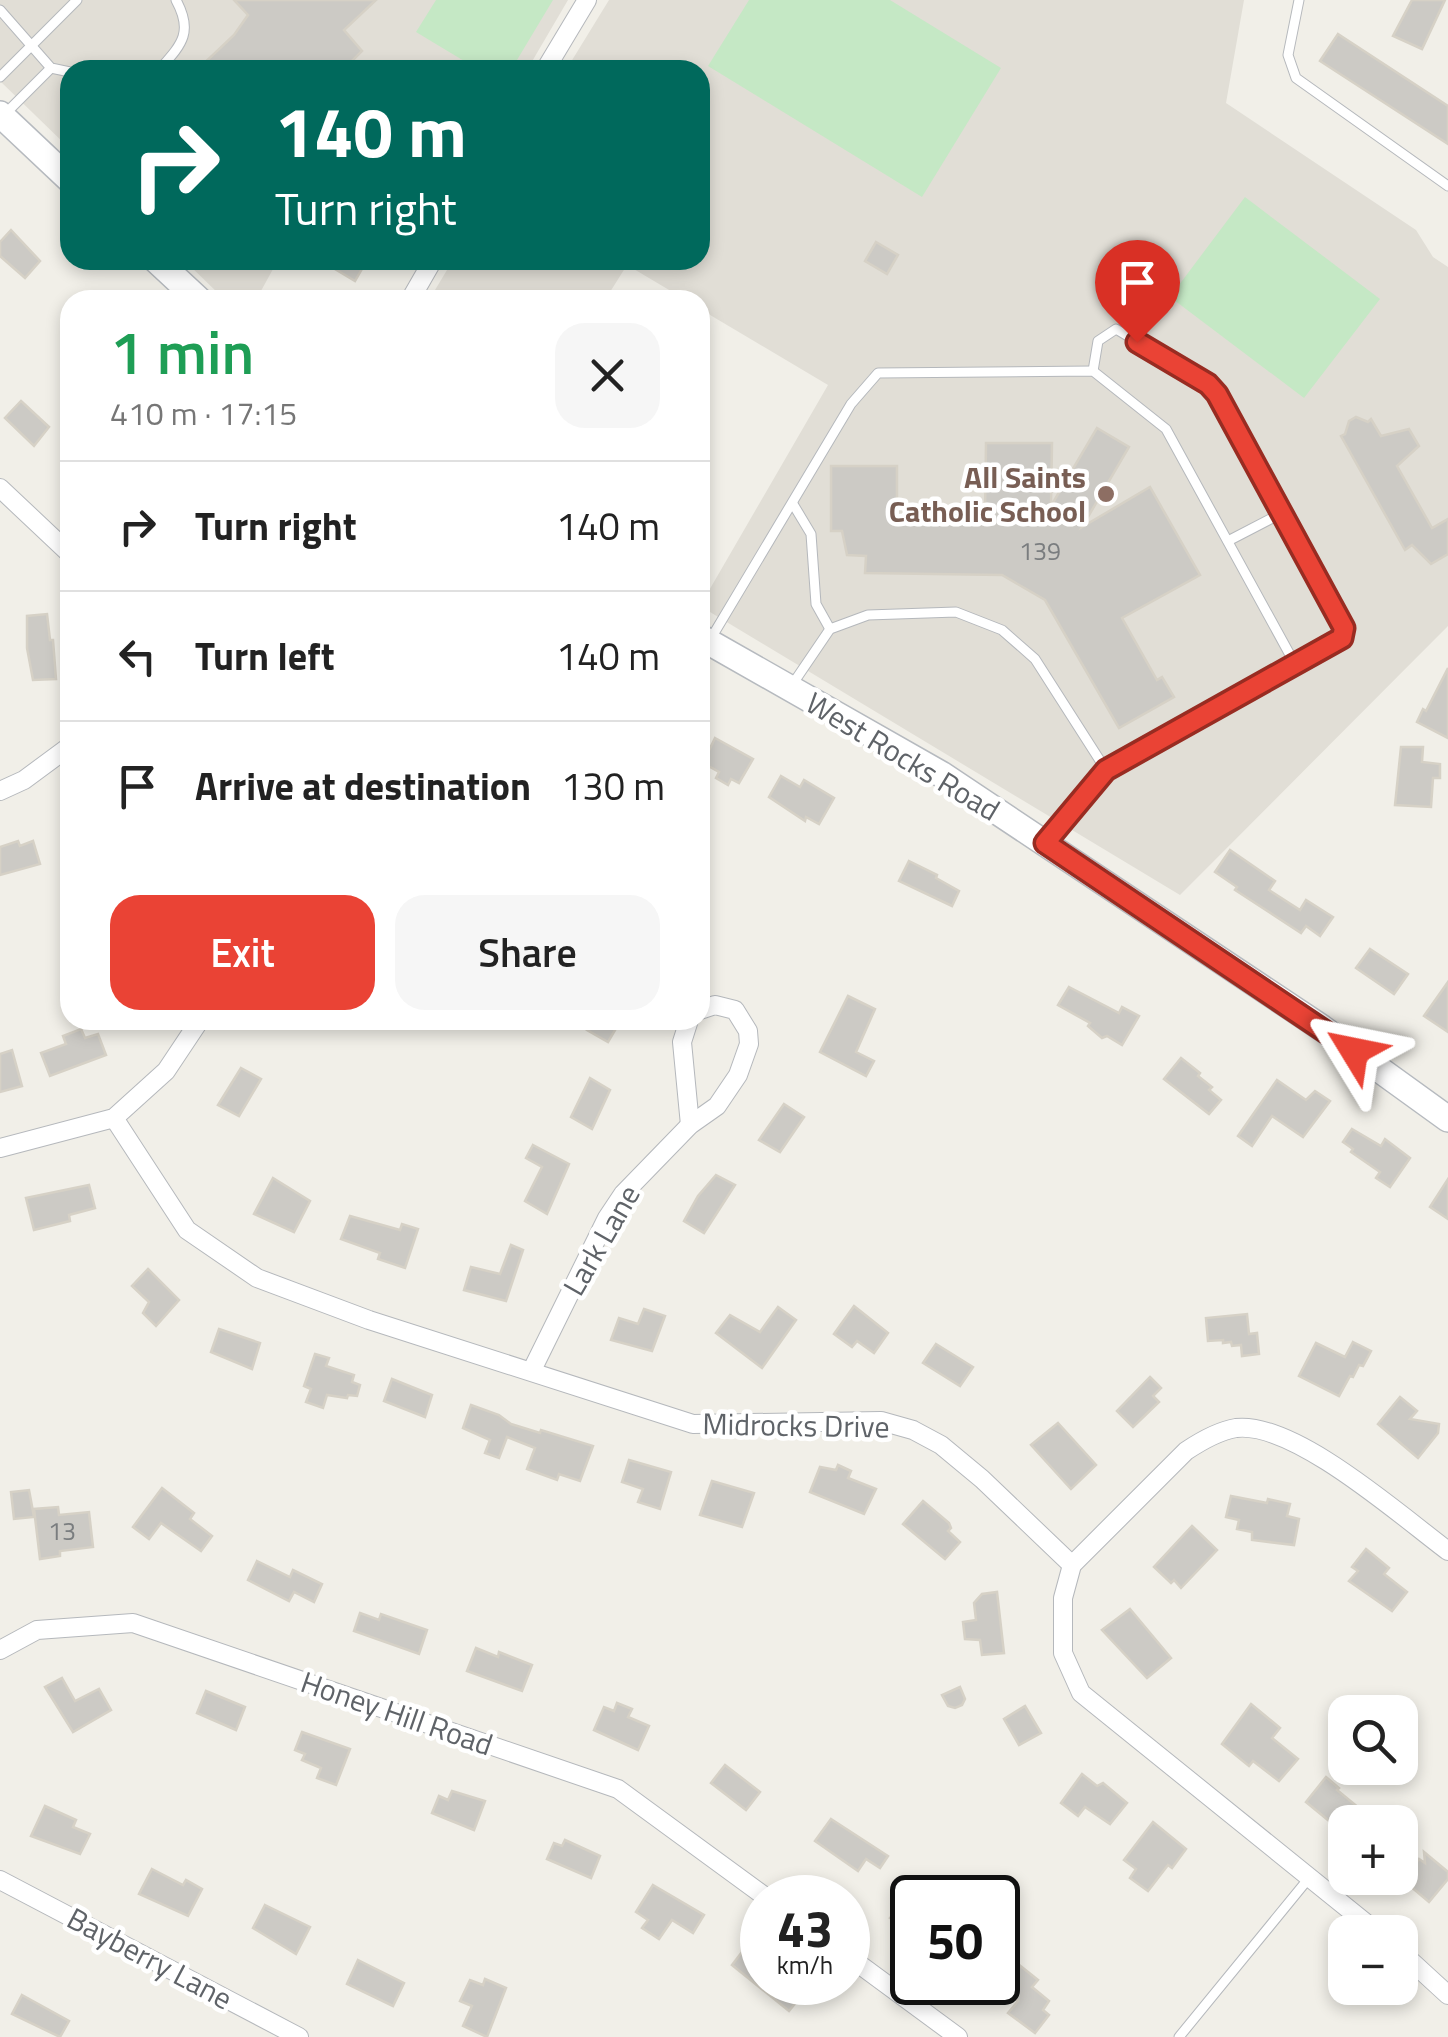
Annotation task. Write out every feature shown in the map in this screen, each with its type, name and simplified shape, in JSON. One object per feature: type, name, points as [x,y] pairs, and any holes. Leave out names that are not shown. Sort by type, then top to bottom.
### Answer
[{"type":"main road","points":[[1,115],[60,163]]},
{"type":"main road","points":[[167,270],[188,290]]},
{"type":"main road","name":"West Rocks Road","points":[[710,643],[941,774],[1322,1028],[1448,1119]]},
{"type":"street","points":[[551,60],[587,0]]},
{"type":"street","points":[[0,488],[60,545]]},
{"type":"street","points":[[0,791],[24,780],[60,753]]},
{"type":"street","name":"Lark Lane","points":[[532,1370],[607,1218],[645,1168],[716,1106],[738,1075],[749,1044],[748,1031],[735,1010],[710,1007]]},
{"type":"street","points":[[0,1148],[114,1118],[166,1071],[193,1030]]},
{"type":"street","points":[[686,1030],[682,1042],[690,1125]]},
{"type":"street","name":"Midrocks Drive","points":[[114,1118],[187,1230],[256,1278],[369,1320],[693,1424],[881,1421],[913,1430],[941,1445],[982,1479],[1072,1565]]},
{"type":"street","points":[[1356,1915],[1081,1693],[1063,1653],[1063,1598],[1072,1565],[1186,1451],[1206,1438],[1237,1428],[1271,1432],[1332,1464],[1448,1551]]},
{"type":"street","name":"Honey Hill Road","points":[[0,1650],[37,1630],[133,1623],[618,1789],[740,1878]]},
{"type":"street","name":"Bayberry Lane","points":[[0,1880],[299,2037]]},
{"type":"street","points":[[1418,1968],[1448,1995]]},
{"type":"street","points":[[870,1972],[958,2037]]},
{"type":"lane","points":[[0,77],[77,0]]},
{"type":"lane","points":[[168,60],[185,34],[185,16],[176,0]]},
{"type":"lane","points":[[1299,0],[1288,55],[1296,78],[1448,186]]},
{"type":"lane","points":[[0,10],[51,68],[60,70]]},
{"type":"lane","points":[[1,115],[51,68]]},
{"type":"lane","points":[[1045,843],[1106,770],[1342,638],[1344,628],[1208,384],[1116,329],[1098,341],[1093,371]]},
{"type":"lane","points":[[710,631],[851,404],[878,373],[1093,371],[1166,428],[1295,664]]},
{"type":"lane","points":[[792,504],[812,534],[816,604],[830,629]]},
{"type":"lane","points":[[1228,541],[1282,512]]},
{"type":"lane","points":[[790,688],[830,629],[868,615],[956,612],[1002,630],[1035,659],[1106,770]]},
{"type":"lane","points":[[1178,2037],[1309,1878]]},
{"type":"shaded area","points":[[0,0],[568,0],[533,60],[60,60],[60,139],[0,81]]},
{"type":"shaded area","name":"All Saints Catholic School","points":[[609,0],[1244,0],[1226,103],[1416,230],[1433,257],[1448,267],[1448,626],[1180,895],[710,612],[710,589],[828,385],[710,315],[710,290],[669,290],[635,270],[710,270],[710,60],[572,60]]},
{"type":"shaded area","points":[[194,270],[272,270],[262,290],[215,290]]},
{"type":"shaded area","name":"All Saints Catholic School","points":[[447,270],[624,270],[611,290],[435,290]]},
{"type":"green space","points":[[436,0],[553,0],[517,60],[462,60],[416,32]]},
{"type":"green space","points":[[749,0],[890,0],[1001,68],[922,197],[710,67]]},
{"type":"green space","points":[[1245,197],[1380,299],[1304,398],[1170,297]]},
{"type":"building","points":[[234,0],[376,0],[344,30],[362,51],[353,60],[208,60],[248,15]]},
{"type":"building","points":[[1412,0],[1445,0],[1422,49],[1393,36]]},
{"type":"building","points":[[1338,34],[1448,106],[1448,144],[1320,61]]},
{"type":"building","points":[[11,230],[40,261],[25,278],[0,256],[0,242]]},
{"type":"building","points":[[876,242],[898,255],[887,274],[865,261]]},
{"type":"building","points":[[337,270],[361,270],[355,281]]},
{"type":"building","points":[[21,401],[49,427],[34,446],[5,418]]},
{"type":"building","points":[[1356,417],[1368,422],[1371,419],[1381,436],[1409,429],[1419,446],[1397,466],[1432,528],[1448,519],[1448,554],[1431,564],[1412,545],[1405,550],[1341,436],[1349,421]]},
{"type":"building","points":[[1097,428],[1129,447],[1082,527],[1150,487],[1200,575],[1122,618],[1157,680],[1162,677],[1174,697],[1119,728],[1045,600],[1002,575],[865,573],[866,556],[847,555],[842,531],[831,531],[831,466],[897,466],[897,515],[985,516],[986,443],[1052,443],[1051,506]]},
{"type":"building","points":[[47,614],[56,679],[33,680],[27,616]]},
{"type":"building","points":[[1448,668],[1448,738],[1417,722]]},
{"type":"building","points":[[715,738],[753,759],[739,783],[731,779],[728,785],[716,778],[719,772],[710,767],[710,748]]},
{"type":"building","points":[[1401,747],[1423,747],[1422,762],[1440,764],[1440,778],[1433,778],[1431,807],[1395,805]]},
{"type":"building","points":[[781,776],[800,787],[804,780],[834,798],[819,824],[806,817],[805,821],[769,797]]},
{"type":"building","points":[[18,841],[20,846],[33,841],[40,864],[0,875],[0,847]]},
{"type":"building","points":[[1230,850],[1275,881],[1269,890],[1300,910],[1306,900],[1333,917],[1320,936],[1306,926],[1301,933],[1235,890],[1237,887],[1215,872]]},
{"type":"building","points":[[909,861],[959,891],[952,906],[899,881]]},
{"type":"building","points":[[1370,949],[1408,974],[1394,994],[1356,968]]},
{"type":"building","points":[[1448,982],[1448,1032],[1424,1016]]},
{"type":"building","points":[[1069,987],[1119,1013],[1122,1007],[1139,1016],[1122,1045],[1107,1036],[1102,1038],[1088,1026],[1090,1023],[1058,1005]]},
{"type":"building","points":[[848,996],[875,1009],[856,1052],[874,1061],[866,1076],[820,1052]]},
{"type":"building","points":[[78,1030],[85,1038],[98,1034],[106,1055],[50,1076],[41,1053],[66,1044],[63,1036]]},
{"type":"building","points":[[587,1030],[615,1030],[608,1042]]},
{"type":"building","points":[[12,1050],[22,1086],[0,1092],[0,1054]]},
{"type":"building","points":[[1181,1058],[1200,1073],[1198,1076],[1221,1100],[1209,1114],[1164,1079]]},
{"type":"building","points":[[241,1068],[261,1079],[239,1116],[218,1105]]},
{"type":"building","points":[[590,1078],[610,1090],[592,1129],[571,1117]]},
{"type":"building","points":[[1277,1080],[1306,1100],[1315,1091],[1330,1101],[1303,1137],[1272,1116],[1252,1146],[1238,1136]]},
{"type":"building","points":[[784,1104],[804,1117],[780,1152],[759,1140]]},
{"type":"building","points":[[1352,1129],[1381,1146],[1385,1139],[1410,1158],[1390,1187],[1376,1178],[1380,1172],[1343,1142]]},
{"type":"building","points":[[533,1145],[569,1164],[547,1214],[525,1201],[542,1167],[526,1158]]},
{"type":"building","points":[[716,1175],[735,1185],[704,1233],[684,1221]]},
{"type":"building","points":[[273,1178],[310,1201],[294,1232],[254,1214]]},
{"type":"building","points":[[1448,1179],[1448,1219],[1430,1207]]},
{"type":"building","points":[[89,1185],[95,1208],[69,1215],[70,1221],[34,1230],[26,1198]]},
{"type":"building","points":[[350,1216],[400,1230],[402,1224],[418,1229],[405,1268],[378,1259],[380,1253],[341,1239]]},
{"type":"building","points":[[511,1245],[523,1250],[506,1301],[464,1290],[471,1267],[500,1274]]},
{"type":"building","points":[[148,1269],[179,1300],[156,1326],[143,1313],[149,1302],[132,1286]]},
{"type":"building","points":[[854,1306],[888,1333],[874,1353],[857,1341],[852,1347],[834,1334]]},
{"type":"building","points":[[778,1307],[796,1320],[762,1368],[716,1333],[730,1315],[760,1332]]},
{"type":"building","points":[[644,1309],[665,1316],[652,1351],[611,1340],[619,1318],[638,1324]]},
{"type":"building","points":[[1247,1314],[1249,1334],[1257,1333],[1259,1354],[1242,1356],[1241,1345],[1208,1341],[1206,1318]]},
{"type":"building","points":[[219,1329],[260,1343],[252,1369],[211,1352]]},
{"type":"building","points":[[1353,1342],[1371,1351],[1339,1396],[1299,1376],[1316,1343],[1345,1357]]},
{"type":"building","points":[[936,1344],[973,1367],[960,1386],[923,1363]]},
{"type":"building","points":[[315,1354],[329,1358],[326,1366],[354,1375],[352,1382],[360,1385],[357,1396],[327,1395],[323,1408],[306,1402],[311,1389],[304,1386]]},
{"type":"building","points":[[1150,1377],[1161,1388],[1153,1396],[1159,1402],[1133,1427],[1117,1411]]},
{"type":"building","points":[[392,1379],[432,1395],[425,1417],[384,1401]]},
{"type":"building","points":[[1400,1397],[1417,1411],[1410,1419],[1439,1424],[1438,1433],[1418,1458],[1378,1424]]},
{"type":"building","points":[[471,1405],[511,1424],[593,1446],[580,1481],[559,1474],[557,1480],[527,1469],[535,1448],[507,1437],[499,1458],[485,1453],[490,1440],[463,1428]]},
{"type":"building","points":[[1058,1423],[1096,1465],[1071,1489],[1031,1445]]},
{"type":"building","points":[[629,1460],[671,1472],[660,1509],[638,1502],[643,1489],[622,1482]]},
{"type":"building","points":[[838,1465],[851,1471],[848,1478],[876,1489],[864,1514],[810,1492],[820,1467],[836,1470]]},
{"type":"building","points":[[712,1481],[754,1493],[742,1527],[700,1515]]},
{"type":"building","points":[[162,1488],[194,1513],[190,1519],[212,1536],[201,1551],[161,1523],[149,1539],[133,1527]]},
{"type":"building","points":[[29,1490],[34,1517],[14,1519],[11,1492]]},
{"type":"building","points":[[1231,1496],[1290,1504],[1287,1516],[1299,1519],[1294,1545],[1252,1540],[1252,1532],[1237,1529],[1239,1520],[1226,1517]]},
{"type":"building","points":[[923,1501],[949,1523],[948,1531],[960,1542],[945,1559],[903,1524]]},
{"type":"building","points":[[58,1507],[59,1515],[89,1512],[93,1547],[60,1551],[60,1556],[40,1559],[34,1509]]},
{"type":"building","points":[[1192,1526],[1217,1550],[1181,1588],[1154,1567]]},
{"type":"building","points":[[1366,1549],[1389,1568],[1384,1574],[1407,1592],[1392,1611],[1349,1581],[1358,1571],[1352,1567]]},
{"type":"building","points":[[257,1561],[290,1577],[293,1570],[322,1584],[314,1602],[294,1592],[289,1601],[248,1580]]},
{"type":"building","points":[[997,1592],[1004,1653],[982,1655],[980,1640],[965,1639],[963,1622],[976,1620],[974,1603],[982,1594]]},
{"type":"building","points":[[1130,1609],[1171,1658],[1147,1678],[1102,1630]]},
{"type":"building","points":[[360,1613],[379,1620],[381,1614],[427,1630],[419,1654],[354,1631]]},
{"type":"building","points":[[476,1648],[532,1665],[522,1691],[467,1671]]},
{"type":"building","points":[[62,1678],[75,1701],[99,1689],[111,1710],[73,1732],[45,1687]]},
{"type":"building","points":[[960,1687],[965,1699],[962,1705],[948,1706],[942,1695]]},
{"type":"building","points":[[206,1691],[245,1707],[236,1730],[197,1713]]},
{"type":"building","points":[[617,1703],[632,1709],[628,1717],[649,1726],[638,1750],[594,1730],[604,1707],[614,1711]]},
{"type":"building","points":[[1251,1704],[1280,1728],[1272,1738],[1298,1759],[1279,1781],[1253,1761],[1249,1766],[1222,1744]]},
{"type":"building","points":[[1025,1706],[1041,1733],[1019,1745],[1004,1719]]},
{"type":"building","points":[[302,1732],[350,1749],[336,1785],[317,1778],[321,1768],[302,1760],[305,1754],[295,1750]]},
{"type":"building","points":[[725,1765],[760,1792],[746,1810],[711,1783]]},
{"type":"building","points":[[1082,1774],[1097,1786],[1103,1783],[1127,1803],[1110,1824],[1085,1807],[1078,1816],[1061,1803]]},
{"type":"building","points":[[1326,1777],[1328,1785],[1335,1785],[1355,1805],[1328,1805],[1328,1820],[1306,1802]]},
{"type":"building","points":[[452,1791],[485,1801],[474,1830],[432,1813],[439,1796],[448,1800]]},
{"type":"building","points":[[45,1806],[76,1820],[73,1827],[90,1834],[80,1854],[31,1836]]},
{"type":"building","points":[[831,1819],[888,1856],[880,1868],[866,1859],[858,1871],[815,1841]]},
{"type":"building","points":[[1153,1822],[1186,1849],[1148,1891],[1130,1878],[1136,1869],[1124,1860]]},
{"type":"building","points":[[565,1840],[600,1856],[591,1878],[547,1859],[554,1843],[562,1846]]},
{"type":"building","points":[[1424,1852],[1448,1872],[1448,1879],[1429,1902],[1418,1893],[1418,1860],[1425,1863]]},
{"type":"building","points":[[152,1869],[183,1885],[186,1880],[202,1889],[188,1916],[139,1894]]},
{"type":"building","points":[[653,1885],[704,1915],[693,1933],[672,1920],[659,1939],[642,1928],[648,1920],[636,1912]]},
{"type":"building","points":[[265,1905],[310,1927],[296,1954],[253,1928]]},
{"type":"building","points":[[740,1955],[740,1971],[732,1965]]},
{"type":"building","points":[[358,1960],[404,1983],[393,2006],[347,1984]]},
{"type":"building","points":[[1020,1966],[1038,1980],[1032,1987],[1049,2001],[1043,2010],[1049,2015],[1035,2033],[1008,2013],[1020,2005]]},
{"type":"building","points":[[485,1979],[506,1988],[487,2037],[463,2026],[472,2006],[460,2001],[470,1980],[483,1985]]},
{"type":"building","points":[[22,1995],[69,2021],[60,2037],[12,2014]]},
{"type":"place","name":"All Saints Catholic School","points":[[1106,494]]},
{"type":"route","points":[[1137,342],[1208,384],[1217,394],[1344,628],[1342,638],[1106,770],[1045,843],[1354,1051]]}]
